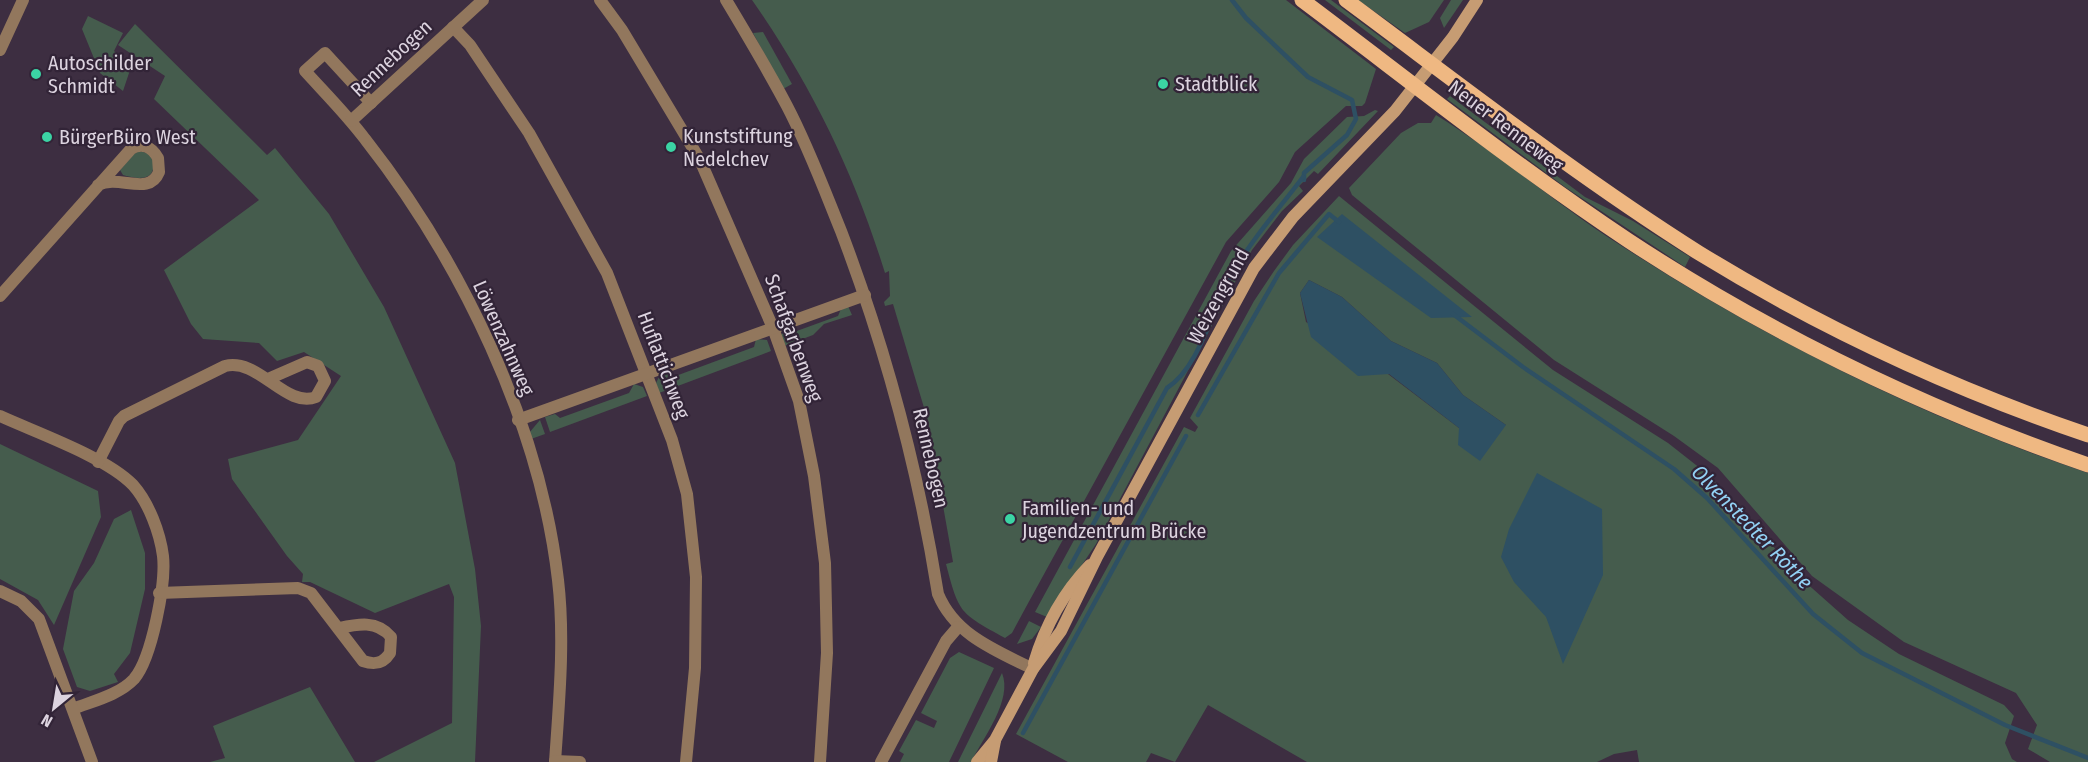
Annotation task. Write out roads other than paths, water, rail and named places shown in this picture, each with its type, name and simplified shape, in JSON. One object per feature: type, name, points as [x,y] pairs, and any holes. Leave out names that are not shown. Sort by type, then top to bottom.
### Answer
[{"type":"main road","name":"Neuer Renneweg","points":[[1302,0],[1576,204],[1690,279],[1783,333],[1868,375],[1971,422],[2088,465]]},
{"type":"main road","name":"Neuer Renneweg","points":[[1346,0],[1578,172],[1702,254],[1769,293],[1886,353],[1979,394],[2088,435]]},
{"type":"main road","name":"Weizengrund","points":[[976,762],[995,740],[1033,669],[1042,635],[1078,578],[1097,557],[1254,268],[1287,223],[1389,118],[1433,64],[1477,0]]},
{"type":"main road","name":"Weizengrund","points":[[991,762],[995,740]]},
{"type":"street","points":[[0,50],[23,0]]},
{"type":"street","name":"Rennebogen","points":[[351,121],[483,0]]},
{"type":"street","name":"Schafgarbenweg","points":[[600,0],[622,30],[700,160],[773,328],[799,401],[814,476],[825,563],[827,653],[820,762]]},
{"type":"street","name":"Rennebogen","points":[[726,0],[788,108],[822,182],[865,295],[907,432],[919,484],[938,594],[943,608],[958,627],[1033,669]]},
{"type":"street","name":"Huflattichweg","points":[[453,27],[470,45],[529,133],[608,273],[648,372],[672,440],[687,494],[696,577],[695,668],[686,762]]},
{"type":"street","name":"Löwenzahnweg","points":[[371,103],[324,53],[304,71],[351,121],[408,198],[449,264],[492,350],[519,420],[542,498],[558,580],[560,610],[555,761]]},
{"type":"street","points":[[0,296],[98,185],[135,146],[148,147],[158,158],[159,172],[150,183],[142,185],[114,180],[98,185]]},
{"type":"street","points":[[519,420],[865,295]]},
{"type":"street","points":[[98,462],[119,421],[124,416],[225,366],[241,366],[268,379]]},
{"type":"street","points":[[0,416],[98,462],[123,477],[143,498],[160,540],[163,559],[159,594],[149,648],[135,677],[124,688],[73,709]]},
{"type":"street","points":[[159,594],[298,588],[311,593],[339,628]]},
{"type":"street","points":[[0,591],[21,601],[39,619],[92,762]]},
{"type":"street","points":[[881,762],[946,641],[958,627]]},
{"type":"street","points":[[555,761],[580,762]]},
{"type":"water","points":[[1342,214],[1472,317],[1431,318],[1317,237]]},
{"type":"water","points":[[1309,280],[1342,297],[1391,341],[1437,363],[1463,395],[1506,425],[1480,461],[1458,445],[1459,428],[1389,374],[1358,376],[1311,337],[1300,293]]},
{"type":"water","points":[[1537,473],[1602,509],[1603,575],[1563,664],[1546,617],[1514,582],[1501,557],[1509,529]]},
{"type":"waterway","points":[[1232,0],[1246,18],[1308,77],[1352,100],[1356,119],[1347,135],[1304,173],[1304,180]]},
{"type":"waterway","points":[[1070,567],[1167,388],[1189,366],[1232,274],[1257,236],[1303,177]]},
{"type":"waterway","points":[[1198,415],[1279,273],[1329,214],[1339,222]]},
{"type":"waterway","name":"Olvenstedter Röthe","points":[[1453,314],[1523,367],[1674,469],[1707,498],[1813,614],[1862,653],[2005,725],[2088,758]]},
{"type":"waterway","points":[[1023,733],[1186,436]]},
{"type":"place","name":"Autoschilder Schmidt","points":[[36,74]]},
{"type":"place","name":"Stadtblick","points":[[1163,84]]},
{"type":"place","name":"BürgerBüro West","points":[[47,137]]},
{"type":"place","name":"Kunststiftung Nedelchev","points":[[671,147]]},
{"type":"place","name":"Familien- und Jugendzentrum Brücke","points":[[1010,519]]}]
